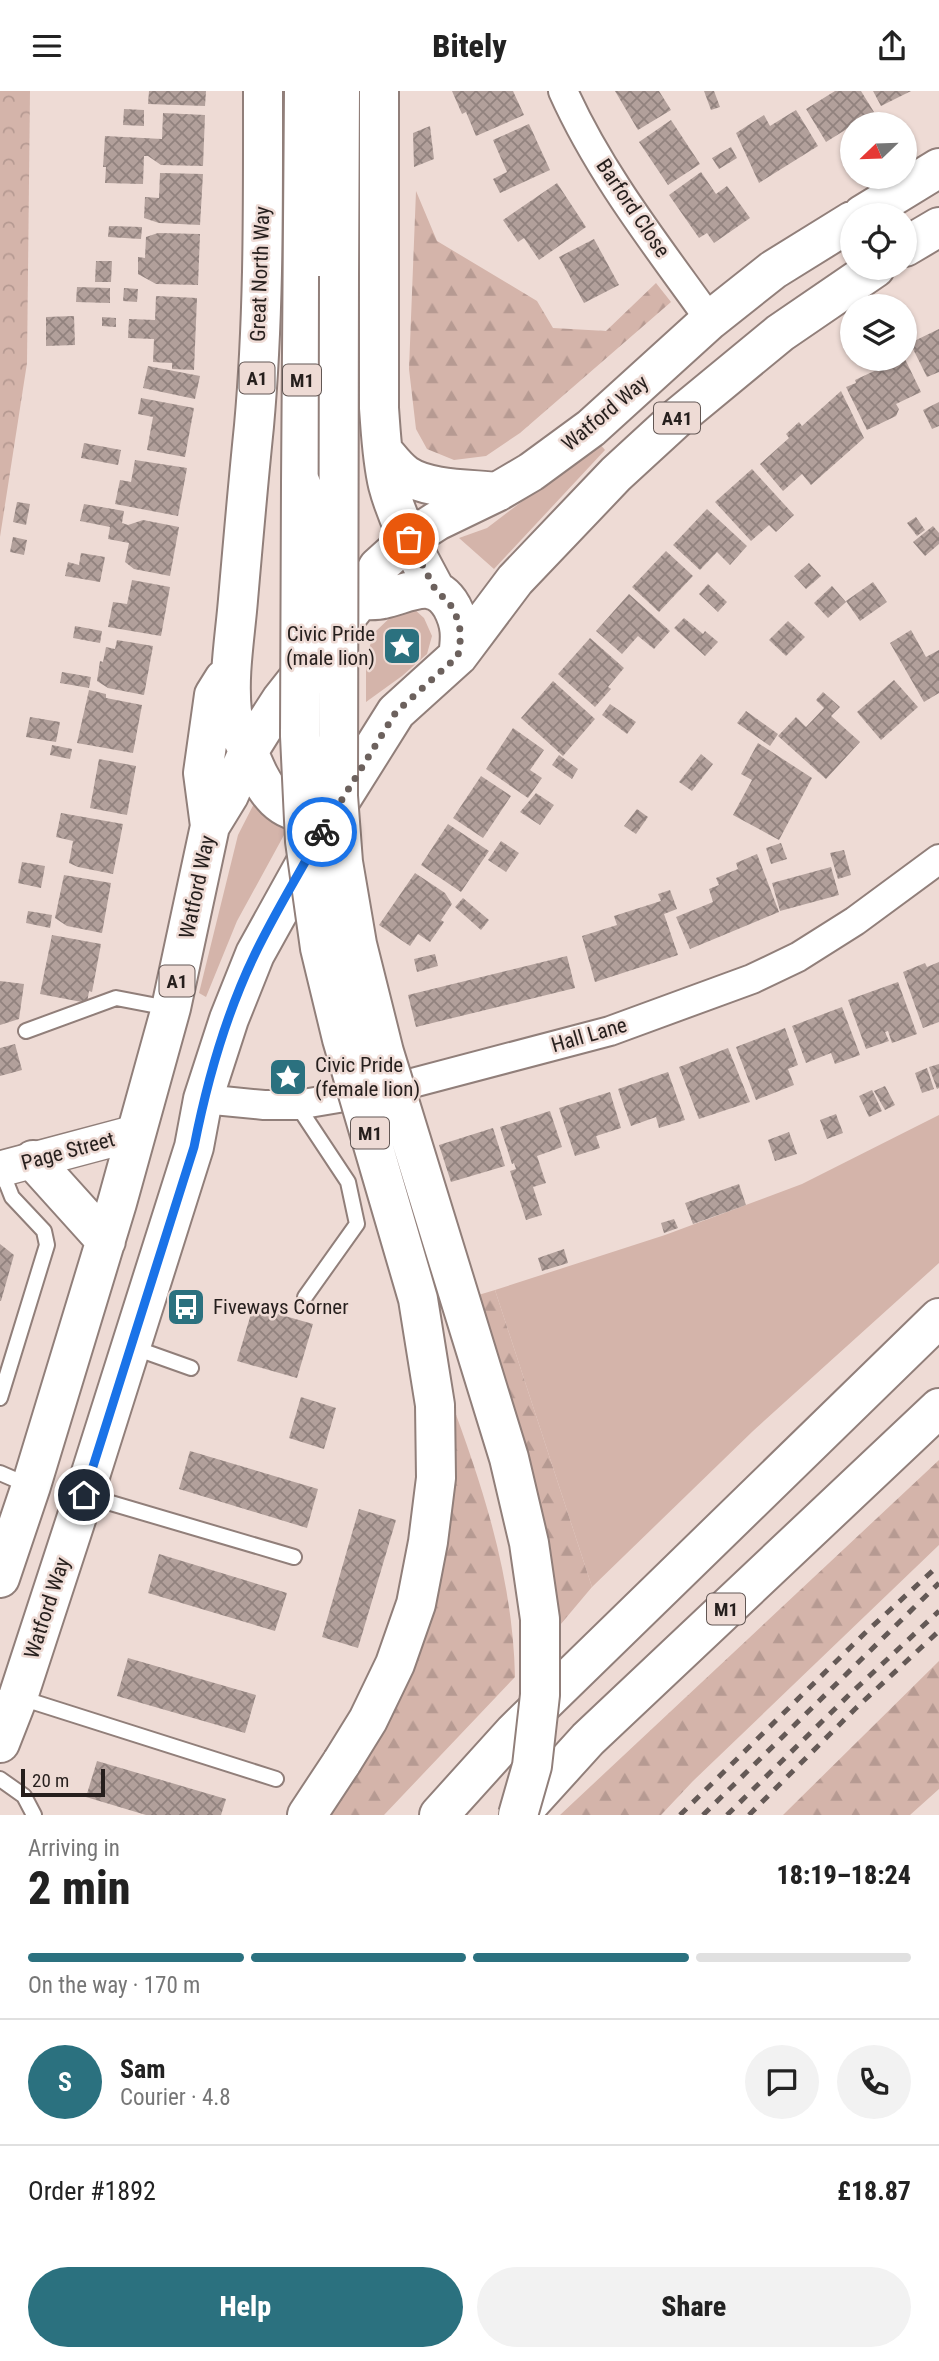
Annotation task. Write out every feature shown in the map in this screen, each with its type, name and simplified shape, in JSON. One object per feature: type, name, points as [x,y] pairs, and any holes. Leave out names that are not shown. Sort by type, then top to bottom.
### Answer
[{"type":"highway","name":"Great North Way","points":[[255,740],[232,714],[232,665],[254,423],[262,276],[263,91]]},
{"type":"highway","name":"M1","points":[[304,91],[321,276],[338,796],[343,862],[357,944],[384,1052],[509,1458],[529,1543],[540,1619],[540,1695],[532,1766],[518,1815]]},
{"type":"highway","name":"M1","points":[[307,1815],[368,1720],[395,1664],[416,1604],[428,1542],[436,1478],[435,1405],[418,1299],[342,1039],[320,948],[306,841],[300,736],[321,276],[340,91]]},
{"type":"highway","points":[[379,91],[379,408],[383,451],[388,485],[409,539],[436,591],[449,602],[458,620],[461,635],[458,656],[396,712],[337,806],[315,813],[297,812],[275,799],[265,790],[255,740],[281,700],[360,600],[382,600],[412,589],[436,591]]},
{"type":"highway","points":[[882,203],[939,168]]},
{"type":"highway","points":[[917,240],[939,226]]},
{"type":"highway","name":"Watford Way","points":[[360,600],[378,567],[409,539],[437,521],[531,472],[591,428],[710,320],[774,270],[840,229]]},
{"type":"highway","name":"A41","points":[[458,656],[515,580],[616,474],[677,418],[780,333],[857,280]]},
{"type":"highway","points":[[383,451],[406,475],[426,483],[497,492]]},
{"type":"highway","name":"Great North Way","points":[[210,827],[203,773],[214,695],[232,665]]},
{"type":"highway","name":"Watford Way","points":[[0,1578],[16,1480],[106,1241],[171,1008],[210,827],[229,795],[255,740]]},
{"type":"highway","name":"Watford Way","points":[[0,1743],[18,1697],[131,1347],[194,1147],[203,1099],[229,1019],[255,954],[337,806]]},
{"type":"highway","points":[[135,1133],[203,1099]]},
{"type":"highway","points":[[11,1166],[106,1241]]},
{"type":"highway","points":[[439,1815],[514,1732],[939,1318]]},
{"type":"highway","name":"M1","points":[[518,1815],[588,1739],[939,1408]]},
{"type":"street","name":"Barford Close","points":[[563,91],[593,149],[618,189],[710,320]]},
{"type":"street","name":"Hall Lane","points":[[203,1099],[264,1105],[297,1105],[386,1090],[610,1031],[752,979],[798,957],[937,865]]},
{"type":"street","name":"Page Street","points":[[11,1166],[135,1133]]},
{"type":"lane","points":[[26,1031],[116,998],[171,1008]]},
{"type":"lane","points":[[297,1105],[348,1182],[356,1224],[305,1297]]},
{"type":"lane","name":"Page Street","points":[[0,1398],[47,1245],[44,1231],[12,1197],[11,1166]]},
{"type":"lane","points":[[131,1347],[191,1368]]},
{"type":"lane","points":[[84,1495],[294,1557]]},
{"type":"lane","points":[[18,1697],[276,1779]]},
{"type":"lane","points":[[0,1779],[24,1796],[34,1815]]},
{"type":"green space","points":[[0,91],[30,91],[27,363],[0,537]]},
{"type":"green space","points":[[416,191],[437,241],[537,301],[553,328],[606,331],[656,283],[671,302],[520,433],[486,456],[454,460],[427,449],[416,429],[409,369]]},
{"type":"green space","points":[[599,443],[605,450],[494,569],[459,538],[487,528]]},
{"type":"green space","points":[[399,609],[414,609],[424,618],[432,636],[427,654],[366,702],[366,658],[374,633]]},
{"type":"green space","points":[[259,794],[283,813],[284,835],[237,921],[206,997],[199,993],[238,835]]},
{"type":"green space","points":[[939,1115],[939,1263],[753,1431],[592,1587],[495,1290],[665,1235],[802,1184]]},
{"type":"green space","points":[[495,1290],[592,1587],[555,1631],[475,1296]]},
{"type":"green space","points":[[449,1396],[494,1533],[509,1604],[515,1677],[384,1815],[329,1815],[383,1734],[424,1638]]},
{"type":"green space","points":[[939,1460],[939,1545],[661,1815],[560,1815]]},
{"type":"green space","points":[[939,1661],[939,1789],[910,1815],[783,1815]]},
{"type":"building","points":[[149,91],[206,91],[205,106],[148,104]]},
{"type":"building","points":[[452,91],[513,91],[524,115],[476,136],[466,112],[462,114]]},
{"type":"building","points":[[615,91],[659,91],[671,110],[638,130]]},
{"type":"building","points":[[704,91],[714,91],[720,107],[711,110]]},
{"type":"building","points":[[835,91],[861,91],[874,112],[840,112],[840,133],[826,142],[806,109]]},
{"type":"building","points":[[873,91],[911,91],[881,106]]},
{"type":"building","points":[[124,109],[144,110],[144,126],[123,125]]},
{"type":"building","points":[[796,110],[818,146],[759,183],[736,133],[764,115],[770,126]]},
{"type":"building","points":[[163,113],[205,115],[203,166],[161,165],[144,156],[143,184],[105,183],[105,136],[162,139]]},
{"type":"building","points":[[671,120],[700,164],[668,185],[639,142]]},
{"type":"building","points":[[529,124],[550,170],[500,193],[493,179],[507,172],[493,140]]},
{"type":"building","points":[[430,126],[434,159],[414,167],[413,133]]},
{"type":"building","points":[[731,147],[737,158],[719,169],[712,158]]},
{"type":"building","points":[[701,172],[716,194],[727,186],[750,218],[714,243],[707,233],[699,238],[669,195]]},
{"type":"building","points":[[160,173],[203,174],[200,225],[159,223],[144,218],[145,197],[159,198]]},
{"type":"building","points":[[557,183],[586,227],[539,260],[524,238],[518,242],[503,220]]},
{"type":"building","points":[[109,226],[142,227],[141,239],[108,237]]},
{"type":"building","points":[[158,233],[200,234],[198,285],[156,284],[138,274],[138,257],[145,258],[146,237]]},
{"type":"building","points":[[594,239],[619,285],[584,303],[559,257]]},
{"type":"building","points":[[96,261],[112,261],[111,282],[95,282]]},
{"type":"building","points":[[77,287],[110,288],[110,303],[76,302]]},
{"type":"building","points":[[124,288],[138,289],[137,302],[123,301]]},
{"type":"building","points":[[156,296],[197,298],[194,370],[172,369],[172,363],[153,362],[154,339],[128,338],[129,319],[155,320]]},
{"type":"building","points":[[74,316],[75,345],[46,346],[46,317]]},
{"type":"building","points":[[102,317],[116,318],[116,327],[102,326]]},
{"type":"building","points":[[939,329],[939,372],[927,377],[917,357],[917,340]]},
{"type":"building","points":[[148,366],[200,376],[195,399],[143,388]]},
{"type":"building","points":[[874,371],[911,371],[921,392],[896,404],[899,409],[896,416],[867,430],[846,387],[856,383],[855,380]]},
{"type":"building","points":[[841,391],[864,438],[811,485],[802,474],[783,491],[760,464],[789,438],[786,434],[799,422],[802,426]]},
{"type":"building","points":[[141,398],[194,408],[185,457],[147,450],[153,417],[138,414]]},
{"type":"building","points":[[939,402],[939,426],[932,429],[923,410]]},
{"type":"building","points":[[84,443],[121,450],[118,465],[81,458]]},
{"type":"building","points":[[135,460],[187,468],[178,516],[115,504],[120,480],[131,482]]},
{"type":"building","points":[[752,469],[794,515],[776,532],[769,525],[751,541],[715,502]]},
{"type":"building","points":[[17,502],[30,504],[26,525],[13,522]]},
{"type":"building","points":[[84,504],[124,511],[122,523],[128,525],[143,520],[179,527],[170,576],[134,569],[125,562],[129,543],[108,539],[110,527],[80,521]]},
{"type":"building","points":[[707,509],[747,546],[730,565],[717,552],[700,570],[673,545]]},
{"type":"building","points":[[916,517],[925,530],[917,536],[907,523]]},
{"type":"building","points":[[933,526],[939,533],[939,544],[925,556],[913,542]]},
{"type":"building","points":[[13,537],[27,540],[24,555],[10,552]]},
{"type":"building","points":[[666,551],[693,576],[659,612],[632,587]]},
{"type":"building","points":[[81,553],[105,557],[100,582],[65,576],[68,562],[79,565]]},
{"type":"building","points":[[809,563],[821,576],[806,589],[794,576]]},
{"type":"building","points":[[132,580],[170,587],[161,636],[108,627],[113,602],[127,604]]},
{"type":"building","points":[[873,582],[887,602],[860,621],[846,601]]},
{"type":"building","points":[[708,584],[727,602],[718,612],[699,594]]},
{"type":"building","points":[[832,586],[846,602],[828,618],[814,603]]},
{"type":"building","points":[[629,594],[670,631],[654,649],[638,636],[622,654],[596,631]]},
{"type":"building","points":[[684,618],[703,634],[705,631],[718,642],[705,656],[674,628]]},
{"type":"building","points":[[788,621],[805,637],[786,656],[769,640]]},
{"type":"building","points":[[75,626],[102,631],[100,643],[73,638]]},
{"type":"building","points":[[911,630],[926,657],[939,650],[939,693],[924,702],[890,643]]},
{"type":"building","points":[[590,638],[624,668],[595,707],[558,674]]},
{"type":"building","points":[[117,640],[153,646],[144,695],[108,688],[97,681],[100,661],[103,662],[106,647],[115,649]]},
{"type":"building","points":[[62,672],[91,677],[89,688],[60,683]]},
{"type":"building","points":[[894,680],[918,707],[881,740],[857,712]]},
{"type":"building","points":[[553,681],[595,719],[563,756],[521,718]]},
{"type":"building","points":[[89,690],[106,694],[106,698],[142,705],[133,753],[77,743]]},
{"type":"building","points":[[823,692],[840,707],[831,716],[860,742],[826,779],[778,736],[796,717],[806,727],[824,708],[816,700]]},
{"type":"building","points":[[610,704],[636,722],[627,734],[602,715]]},
{"type":"building","points":[[746,711],[778,734],[770,746],[737,723]]},
{"type":"building","points":[[30,717],[60,722],[56,742],[26,737]]},
{"type":"building","points":[[513,728],[544,750],[530,770],[542,778],[528,798],[486,769]]},
{"type":"building","points":[[758,743],[812,778],[779,840],[733,815],[752,780],[741,774]]},
{"type":"building","points":[[52,745],[72,749],[70,759],[50,755]]},
{"type":"building","points":[[701,754],[713,764],[692,791],[679,782]]},
{"type":"building","points":[[559,755],[578,769],[572,779],[552,765]]},
{"type":"building","points":[[99,759],[136,766],[127,815],[90,808]]},
{"type":"building","points":[[481,776],[511,796],[483,838],[453,818]]},
{"type":"building","points":[[536,793],[554,805],[540,825],[520,812]]},
{"type":"building","points":[[637,809],[648,817],[636,834],[624,826]]},
{"type":"building","points":[[61,813],[123,824],[113,874],[69,863],[73,841],[56,837]]},
{"type":"building","points":[[448,824],[489,851],[461,892],[421,865]]},
{"type":"building","points":[[501,841],[519,853],[506,872],[488,860]]},
{"type":"building","points":[[781,843],[787,859],[771,864],[766,848]]},
{"type":"building","points":[[844,850],[851,875],[838,879],[830,853]]},
{"type":"building","points":[[757,854],[779,912],[690,949],[676,917],[713,902],[709,889],[719,885],[716,878],[738,869],[736,863]]},
{"type":"building","points":[[22,862],[45,866],[41,888],[18,883]]},
{"type":"building","points":[[831,867],[839,895],[780,911],[772,883]]},
{"type":"building","points":[[415,873],[445,893],[452,904],[430,942],[418,934],[410,946],[379,925]]},
{"type":"building","points":[[64,875],[111,883],[102,933],[67,926],[55,918]]},
{"type":"building","points":[[670,890],[677,909],[664,914],[678,955],[595,982],[582,936],[617,925],[614,916],[661,901],[658,894]]},
{"type":"building","points":[[463,898],[489,920],[481,930],[455,907]]},
{"type":"building","points":[[28,911],[52,915],[50,928],[26,923]]},
{"type":"building","points":[[52,935],[101,944],[92,992],[89,991],[87,1003],[40,994]]},
{"type":"building","points":[[435,954],[438,966],[417,972],[414,959]]},
{"type":"building","points":[[567,956],[575,988],[416,1027],[408,995]]},
{"type":"building","points":[[939,962],[939,1022],[923,1028],[903,972],[925,963],[927,967]]},
{"type":"building","points":[[0,981],[24,984],[19,1019],[0,1025]]},
{"type":"building","points":[[898,982],[917,1034],[892,1043],[888,1031],[885,1032],[889,1041],[866,1049],[848,1000]]},
{"type":"building","points":[[842,1007],[860,1055],[835,1064],[831,1053],[806,1063],[792,1026]]},
{"type":"building","points":[[785,1028],[798,1065],[788,1069],[794,1085],[756,1100],[736,1047]]},
{"type":"building","points":[[15,1044],[22,1070],[0,1076],[0,1048]]},
{"type":"building","points":[[728,1048],[750,1102],[699,1119],[679,1067]]},
{"type":"building","points":[[939,1064],[939,1088],[937,1089],[929,1067]]},
{"type":"building","points":[[927,1068],[934,1089],[922,1093],[915,1073]]},
{"type":"building","points":[[668,1072],[685,1120],[659,1128],[656,1117],[631,1126],[618,1089]]},
{"type":"building","points":[[885,1086],[895,1105],[885,1110],[874,1091]]},
{"type":"building","points":[[872,1090],[882,1111],[869,1117],[859,1096]]},
{"type":"building","points":[[610,1092],[621,1128],[596,1136],[600,1148],[575,1156],[559,1108]]},
{"type":"building","points":[[550,1111],[562,1147],[537,1156],[546,1183],[533,1187],[542,1215],[526,1220],[510,1171],[516,1169],[500,1127]]},
{"type":"building","points":[[836,1114],[843,1133],[827,1139],[820,1120]]},
{"type":"building","points":[[493,1128],[505,1166],[451,1182],[439,1145]]},
{"type":"building","points":[[789,1132],[797,1154],[775,1161],[768,1140]]},
{"type":"building","points":[[739,1184],[746,1205],[693,1224],[685,1203]]},
{"type":"building","points":[[674,1219],[678,1228],[664,1233],[661,1223]]},
{"type":"building","points":[[0,1244],[14,1255],[1,1301],[0,1301]]},
{"type":"building","points":[[564,1249],[568,1263],[542,1271],[538,1258]]},
{"type":"building","points":[[253,1307],[313,1324],[297,1378],[237,1361]]},
{"type":"building","points":[[301,1397],[336,1408],[324,1449],[289,1438]]},
{"type":"building","points":[[190,1451],[318,1489],[307,1528],[179,1489]]},
{"type":"building","points":[[359,1509],[396,1520],[358,1648],[322,1637]]},
{"type":"building","points":[[159,1554],[287,1593],[275,1631],[148,1593]]},
{"type":"building","points":[[128,1658],[256,1695],[245,1733],[117,1696]]},
{"type":"building","points":[[97,1761],[226,1799],[221,1815],[146,1815],[86,1797]]},
{"type":"railway","points":[[680,1815],[865,1633],[939,1565]]},
{"type":"railway","points":[[703,1815],[939,1583]]},
{"type":"railway","points":[[727,1815],[939,1611]]},
{"type":"railway","points":[[749,1815],[855,1709],[939,1631]]},
{"type":"way so far","points":[[322,832],[396,712],[458,656],[461,635],[458,620],[449,602],[436,591],[409,539]]},
{"type":"place","name":"Civic Pride (male lion)","points":[[402,646]]},
{"type":"place","name":"Civic Pride (female lion)","points":[[288,1077]]},
{"type":"place","name":"Fiveways Corner","points":[[186,1307]]},
{"type":"route","points":[[84,1495],[194,1147],[203,1099],[229,1019],[255,954],[322,832]]}]
